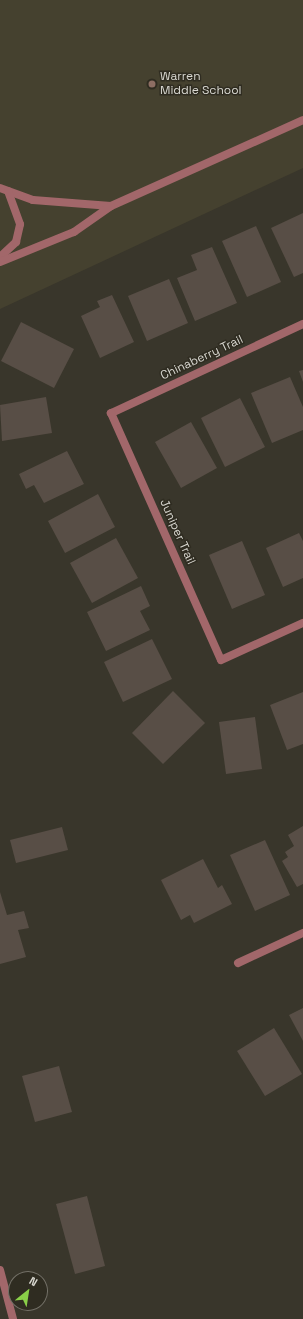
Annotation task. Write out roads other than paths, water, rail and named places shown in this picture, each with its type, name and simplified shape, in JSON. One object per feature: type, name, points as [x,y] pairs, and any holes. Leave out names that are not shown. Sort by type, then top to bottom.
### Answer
[{"type":"street","points":[[0,262],[20,257],[74,232],[111,206],[303,120]]},
{"type":"street","points":[[4,189],[33,200],[111,206]]},
{"type":"street","points":[[0,257],[16,242],[20,224],[4,189]]},
{"type":"street","name":"Chinaberry Trail","points":[[111,413],[303,324]]},
{"type":"street","name":"Juniper Trail","points":[[111,413],[220,660],[303,623]]},
{"type":"street","points":[[238,963],[303,933]]},
{"type":"street","points":[[0,1270],[13,1319]]},
{"type":"place","name":"Warren Middle School","points":[[152,84]]}]
